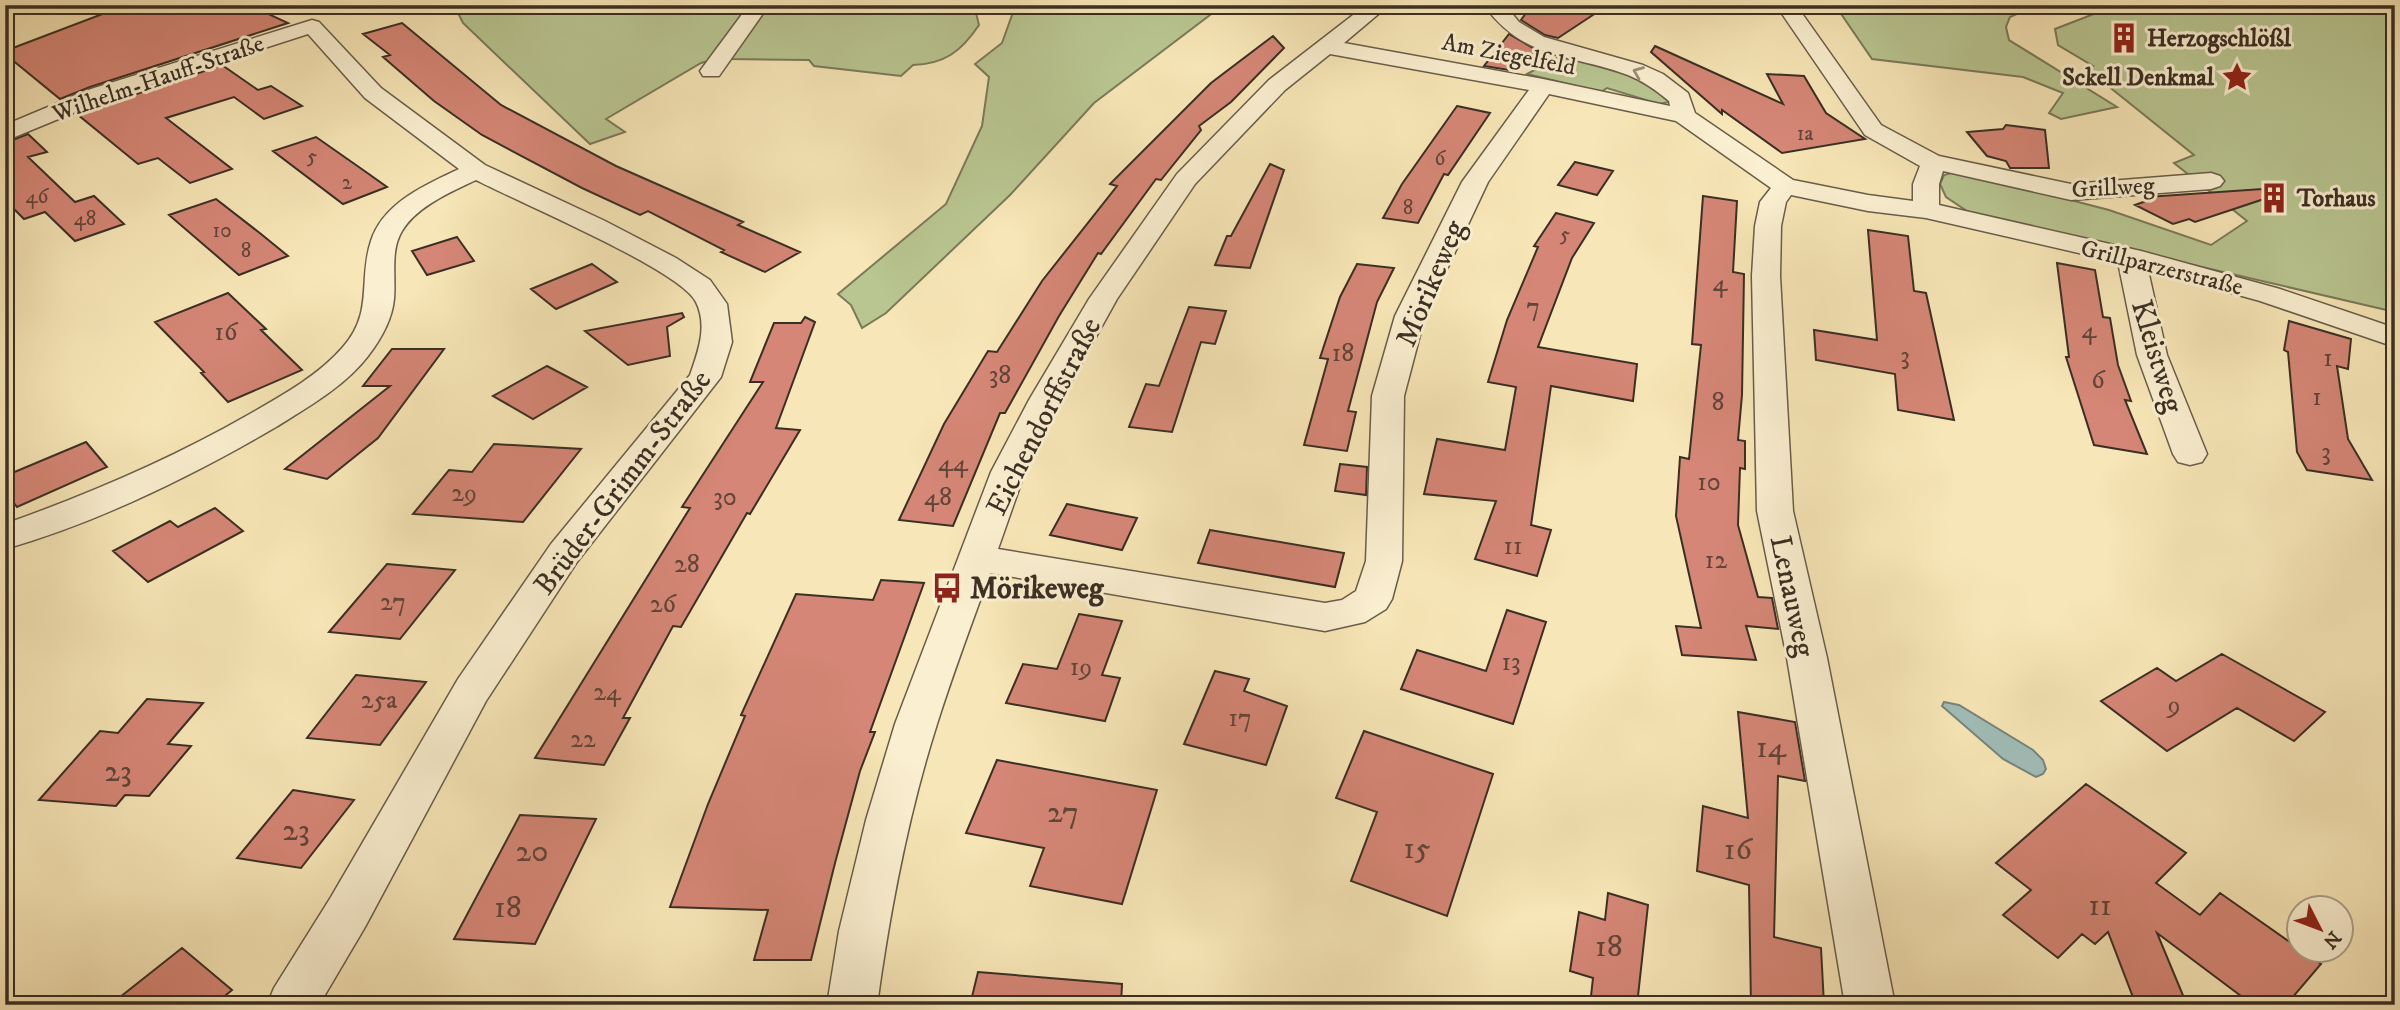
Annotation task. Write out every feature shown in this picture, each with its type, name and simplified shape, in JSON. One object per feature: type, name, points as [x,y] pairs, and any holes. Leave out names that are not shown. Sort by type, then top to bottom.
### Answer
[{"type":"street","points":[[711,71],[759,5]]},
{"type":"street","name":"Eichendorffstraße","points":[[852,1005],[863,931],[888,820],[916,724],[1008,472],[1045,400],[1103,299],[1186,178],[1277,85],[1379,5]]},
{"type":"street","points":[[1494,5],[1512,26],[1536,42],[1617,64],[1655,79],[1680,98],[1684,116],[1785,186]]},
{"type":"street","name":"Grillweg","points":[[1786,5],[1873,130],[1933,163],[1954,164],[2036,186],[2071,192],[2111,191],[2148,185],[2211,181]]},
{"type":"street","name":"Wilhelm-Hauff-Straße","points":[[5,134],[99,94],[312,26]]},
{"type":"street","name":"Brüder-Grimm-Straße","points":[[292,1005],[348,912],[472,690],[564,553],[705,377],[718,342],[712,304],[700,286],[666,264],[596,227],[475,170],[373,93],[312,26]]},
{"type":"street","name":"Am Ziegelfeld","points":[[1324,46],[1543,86],[1684,116]]},
{"type":"street","name":"Mörikeweg","points":[[977,558],[1325,617],[1352,612],[1373,599],[1384,561],[1388,396],[1410,316],[1475,182],[1543,86]]},
{"type":"street","points":[[1926,210],[1926,184],[1933,163]]},
{"type":"street","points":[[5,537],[130,489],[223,445],[290,404],[326,378],[353,355],[378,310],[382,250],[388,231],[421,199],[475,170]]},
{"type":"street","name":"Grillparzerstraße","points":[[1785,186],[1868,203],[1926,210],[2131,257],[2270,295],[2395,338]]},
{"type":"street","name":"Lenauweg","points":[[1785,186],[1773,201],[1768,226],[1766,276],[1775,511],[1809,672],[1870,1005]]},
{"type":"street","name":"Kleistweg","points":[[2131,257],[2152,355],[2190,454]]},
{"type":"green space","points":[[454,5],[753,5],[716,59],[701,63],[606,119],[625,132],[590,144],[463,23]]},
{"type":"green space","points":[[768,5],[974,5],[979,25],[951,55],[934,62],[913,65],[901,76],[814,66],[809,60],[730,59]]},
{"type":"green space","points":[[1007,5],[1197,5],[1210,15],[1094,103],[1010,195],[886,313],[862,328],[851,305],[838,294],[946,204],[982,126],[989,77],[975,64],[1002,43],[1012,15]]},
{"type":"green space","points":[[1835,5],[2037,5],[2010,17],[2006,27],[2009,40],[2117,107],[2061,119],[2049,113],[2063,93],[2023,77],[1872,59]]},
{"type":"green space","points":[[2117,5],[2395,5],[2395,312],[1970,213],[1946,197],[1940,184],[1944,175],[1959,171],[2109,210],[2211,245],[2247,221],[2174,163],[2194,155],[2087,69],[2093,66],[2058,45],[2055,29]]},
{"type":"green space","points":[[1566,53],[1629,71],[1669,102],[1659,104],[1607,88],[1601,92],[1527,74]]},
{"type":"water","points":[[1944,702],[1959,705],[2033,750],[2043,760],[2046,769],[2043,774],[2036,777],[2003,759],[1942,706]]},
{"type":"building","points":[[126,5],[249,5],[288,23],[60,99],[5,54],[5,51]]},
{"type":"building","points":[[1532,5],[1608,5],[1558,38],[1545,35],[1521,20]]},
{"type":"building","points":[[402,23],[501,105],[616,166],[743,222],[738,225],[800,252],[765,272],[721,252],[724,250],[648,211],[640,215],[582,188],[482,135],[434,101],[383,57],[390,55],[363,34]]},
{"type":"building","points":[[1509,34],[1538,51],[1509,70],[1484,66]]},
{"type":"building","points":[[1273,36],[1284,48],[1231,102],[1199,126],[1201,130],[1161,180],[1156,179],[1101,254],[1098,253],[1005,413],[1000,413],[953,526],[899,520],[944,424],[988,351],[997,352],[1042,281],[1117,186],[1110,184],[1211,83]]},
{"type":"building","points":[[1655,46],[1783,104],[1767,74],[1804,76],[1826,113],[1865,139],[1782,153],[1722,110],[1722,114],[1651,52]]},
{"type":"building","points":[[222,65],[258,90],[271,86],[302,106],[264,119],[234,97],[166,118],[232,169],[190,183],[158,158],[138,164],[77,114]]},
{"type":"building","points":[[1457,106],[1490,113],[1448,175],[1444,174],[1418,223],[1383,218],[1402,184]]},
{"type":"building","points":[[2006,125],[2045,130],[2049,168],[2010,168],[2006,161],[1987,156],[1967,132],[2003,129]]},
{"type":"building","points":[[28,134],[47,152],[28,157],[75,202],[94,196],[124,224],[75,241],[45,212],[24,219],[5,200],[5,143]]},
{"type":"building","points":[[316,137],[387,187],[343,204],[273,151]]},
{"type":"building","points":[[1575,162],[1613,171],[1597,195],[1558,185]]},
{"type":"building","points":[[1270,164],[1284,170],[1250,268],[1215,265],[1227,236],[1231,236]]},
{"type":"building","points":[[2262,189],[2264,199],[2195,222],[2189,219],[2173,224],[2135,205],[2152,199],[2147,197]]},
{"type":"building","points":[[1703,196],[1737,201],[1733,272],[1744,274],[1742,395],[1738,440],[1745,441],[1745,469],[1740,468],[1738,525],[1758,597],[1772,598],[1778,629],[1746,626],[1756,660],[1682,655],[1676,626],[1701,628],[1676,516],[1680,457],[1689,459],[1701,345],[1692,344]]},
{"type":"building","points":[[216,199],[288,256],[239,275],[169,215]]},
{"type":"building","points":[[1556,213],[1594,223],[1572,258],[1538,347],[1637,364],[1633,401],[1551,386],[1531,525],[1551,530],[1537,576],[1475,559],[1496,501],[1424,494],[1437,439],[1505,450],[1516,387],[1488,382],[1507,320],[1538,247],[1534,246]]},
{"type":"building","points":[[1868,230],[1908,236],[1914,291],[1926,293],[1954,420],[1898,410],[1895,374],[1816,360],[1814,330],[1877,340]]},
{"type":"building","points":[[457,237],[474,261],[427,275],[412,251]]},
{"type":"building","points":[[2057,263],[2095,270],[2103,317],[2110,318],[2118,365],[2131,401],[2125,400],[2147,454],[2094,445],[2066,357],[2069,357]]},
{"type":"building","points":[[592,264],[617,282],[556,309],[531,289]]},
{"type":"building","points":[[1357,264],[1394,268],[1377,302],[1348,411],[1356,412],[1347,451],[1304,445],[1328,359],[1320,358],[1340,297]]},
{"type":"building","points":[[228,293],[266,329],[261,330],[302,370],[228,402],[201,373],[204,372],[155,322]]},
{"type":"building","points":[[1189,307],[1226,311],[1215,344],[1201,342],[1172,432],[1129,427],[1146,384],[1159,386]]},
{"type":"building","points":[[682,313],[684,317],[667,327],[670,356],[628,365],[585,331]]},
{"type":"building","points":[[805,317],[815,322],[776,428],[800,430],[750,514],[747,513],[681,627],[673,626],[623,718],[630,718],[604,765],[535,758],[690,508],[682,507],[763,382],[750,382],[774,323],[801,323]]},
{"type":"building","points":[[2289,321],[2351,339],[2348,369],[2337,366],[2348,439],[2372,480],[2307,470],[2297,452],[2288,352],[2284,350]]},
{"type":"building","points":[[392,349],[444,349],[378,438],[327,479],[285,469],[390,386],[363,386]]},
{"type":"building","points":[[547,366],[587,387],[533,419],[493,396]]},
{"type":"building","points":[[86,442],[107,467],[17,507],[5,491],[5,476]]},
{"type":"building","points":[[494,444],[581,449],[523,522],[413,514],[449,470],[472,472]]},
{"type":"building","points":[[1340,464],[1367,467],[1366,495],[1335,491]]},
{"type":"building","points":[[1067,504],[1137,518],[1122,550],[1050,535]]},
{"type":"building","points":[[215,508],[243,531],[148,582],[113,551],[170,521],[178,527]]},
{"type":"building","points":[[1210,530],[1344,553],[1335,587],[1198,563]]},
{"type":"building","points":[[387,564],[455,570],[400,639],[329,632]]},
{"type":"building","points":[[881,580],[924,583],[870,732],[875,732],[860,771],[811,960],[754,960],[768,910],[670,907],[708,804],[745,716],[741,715],[796,594],[873,600]]},
{"type":"building","points":[[1507,610],[1546,622],[1513,724],[1401,689],[1417,650],[1486,671]]},
{"type":"building","points":[[1079,614],[1122,621],[1102,675],[1120,678],[1105,721],[1006,703],[1023,664],[1057,669]]},
{"type":"building","points":[[2222,654],[2325,712],[2294,741],[2237,708],[2167,751],[2101,701],[2157,668],[2176,681]]},
{"type":"building","points":[[1215,671],[1249,679],[1244,691],[1287,706],[1266,765],[1184,744]]},
{"type":"building","points":[[356,675],[426,682],[380,745],[307,738]]},
{"type":"building","points":[[147,699],[203,703],[168,744],[191,746],[149,796],[125,795],[116,806],[39,800],[100,731],[118,733]]},
{"type":"building","points":[[1738,712],[1795,722],[1805,781],[1778,776],[1774,937],[1821,948],[1824,1005],[1751,1005],[1749,885],[1697,871],[1703,806],[1748,818]]},
{"type":"building","points":[[1364,731],[1493,774],[1447,916],[1351,881],[1377,812],[1336,798]]},
{"type":"building","points":[[997,760],[1157,790],[1122,904],[1030,886],[1044,848],[966,833]]},
{"type":"building","points":[[2086,784],[2186,853],[2156,883],[2200,915],[2220,893],[2284,938],[2284,964],[2321,964],[2286,1005],[2253,1005],[2157,933],[2187,1005],[2136,1005],[2108,932],[2095,944],[2082,934],[2058,958],[2003,915],[2031,890],[1996,863]]},
{"type":"building","points":[[293,790],[354,800],[301,868],[237,858]]},
{"type":"building","points":[[520,815],[596,819],[535,944],[454,939]]},
{"type":"building","points":[[1608,893],[1648,905],[1637,1005],[1590,1005],[1593,978],[1570,971],[1579,912],[1605,920]]},
{"type":"building","points":[[182,948],[232,990],[214,1005],[110,1005]]},
{"type":"building","points":[[978,972],[1122,984],[1121,1005],[970,1005]]},
{"type":"place","name":"Herzogschlößl","points":[[2124,38]]},
{"type":"place","name":"Sckell Denkmal","points":[[2237,77]]},
{"type":"place","name":"Torhaus","points":[[2274,198]]},
{"type":"place","name":"Mörikeweg","points":[[947,588]]}]
